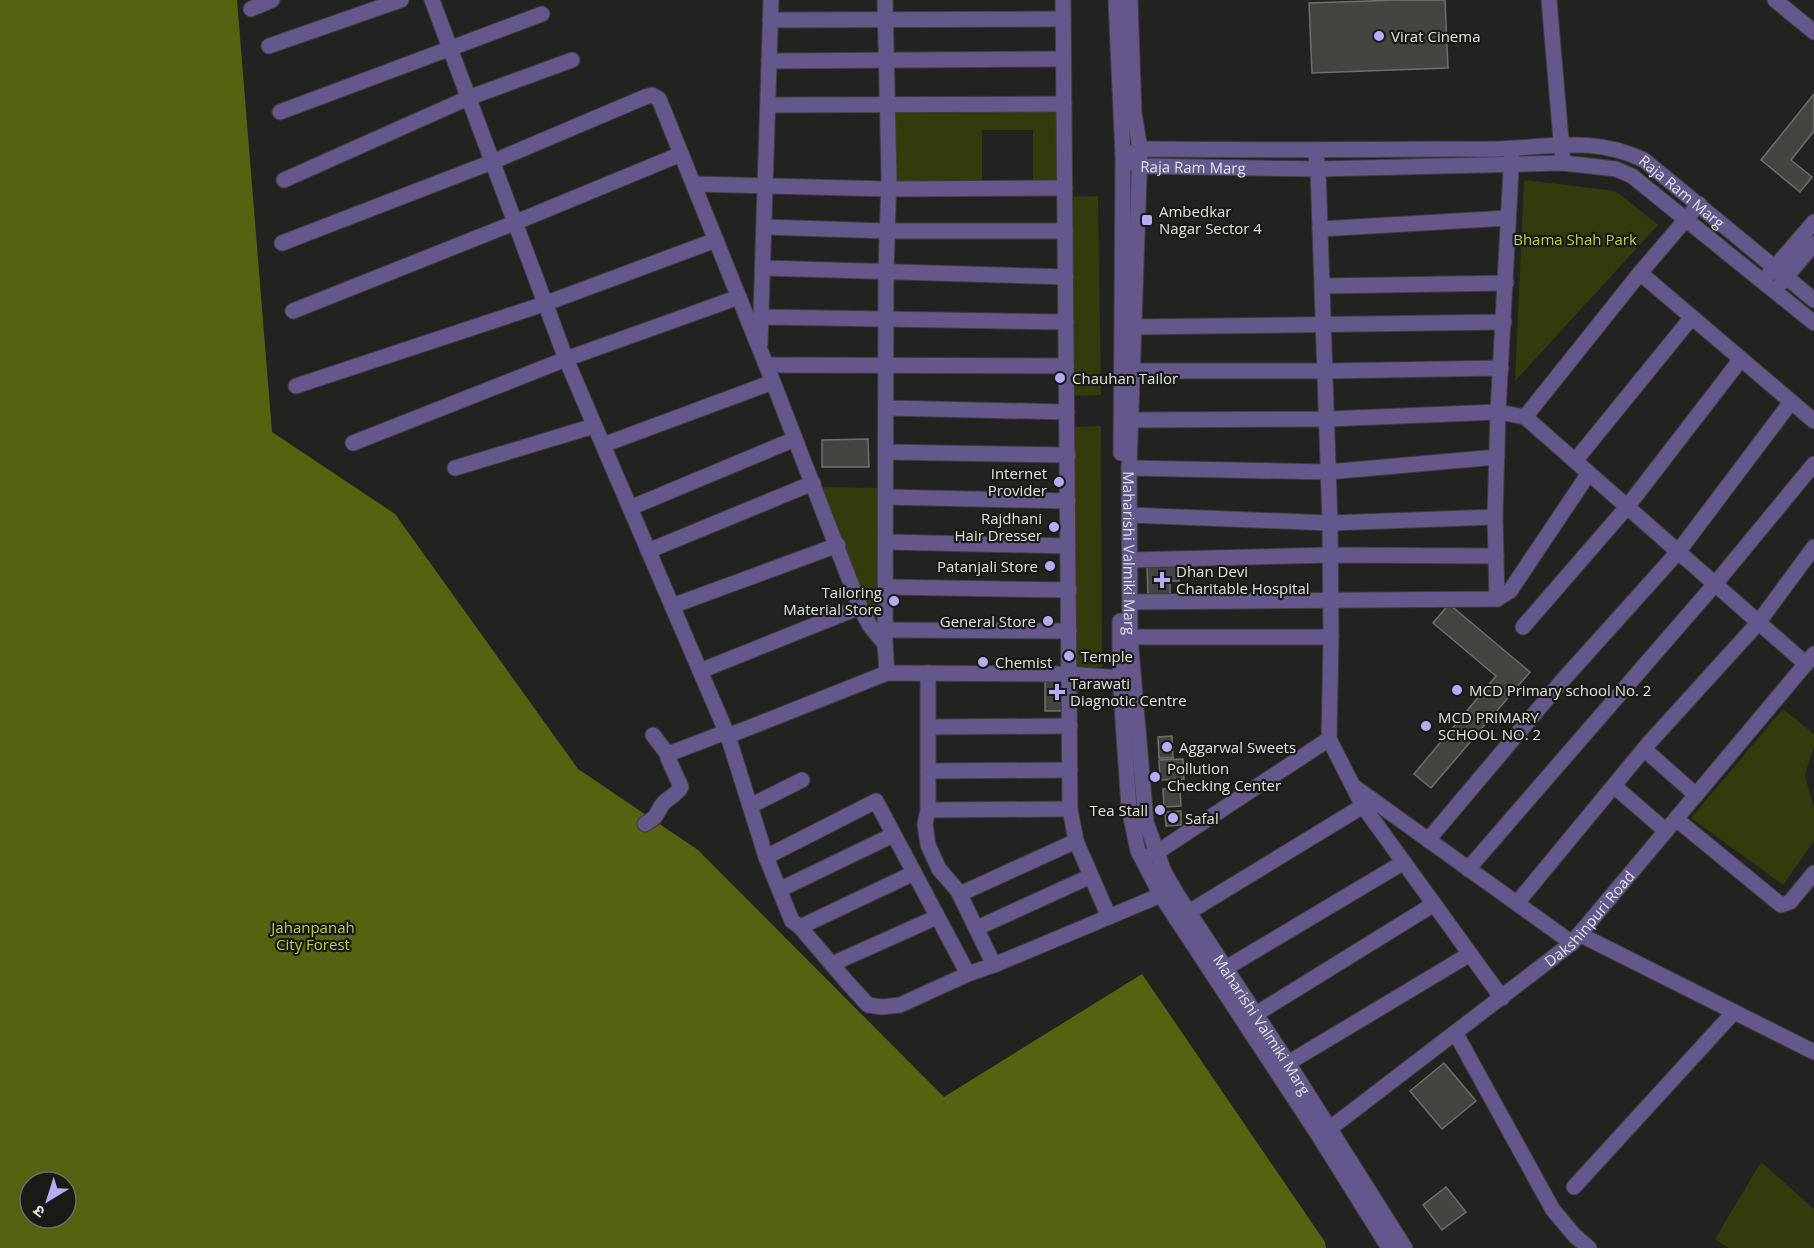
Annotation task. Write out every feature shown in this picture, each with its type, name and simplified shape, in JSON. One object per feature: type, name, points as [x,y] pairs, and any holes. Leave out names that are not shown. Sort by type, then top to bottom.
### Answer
[{"type":"street","points":[[251,9],[272,0]]},
{"type":"street","points":[[270,46],[401,0]]},
{"type":"street","points":[[432,0],[566,359],[727,734],[766,856],[792,921],[800,927],[868,1005],[882,1007],[900,1005],[968,974],[1167,892]]},
{"type":"street","points":[[763,357],[761,317],[771,0]]},
{"type":"street","points":[[885,0],[888,105],[885,320],[887,673]]},
{"type":"street","points":[[1062,0],[1070,809],[1076,841],[1109,917]]},
{"type":"street","name":"Maharishi Valmiki Marg","points":[[1116,0],[1123,158],[1125,637],[1129,808],[1132,830],[1142,859],[1167,892],[1325,1133],[1406,1248]]},
{"type":"street","name":"Maharishi Valmiki Marg","points":[[1125,637],[1130,602],[1133,327],[1140,149],[1134,113],[1130,0]]},
{"type":"street","points":[[1549,0],[1563,163]]},
{"type":"street","points":[[1775,0],[1814,32]]},
{"type":"street","points":[[280,112],[542,14]]},
{"type":"street","points":[[770,20],[1063,19]]},
{"type":"street","points":[[769,61],[1063,59]]},
{"type":"street","points":[[284,180],[468,98],[572,60]]},
{"type":"street","points":[[282,243],[492,162],[652,95],[662,105],[774,382],[860,607],[870,626],[885,637],[1069,631]]},
{"type":"street","points":[[768,105],[1064,104]]},
{"type":"street","name":"Raja Ram Marg","points":[[1123,158],[1140,149],[1315,150],[1601,145],[1625,150],[1644,160],[1814,300]]},
{"type":"street","points":[[1497,599],[1495,517],[1498,412],[1512,148]]},
{"type":"street","points":[[1315,150],[1318,169],[1326,371],[1331,637],[1329,739],[1363,806],[1502,998]]},
{"type":"street","points":[[293,311],[681,154]]},
{"type":"street","name":"Raja Ram Marg","points":[[1123,158],[1139,166],[1318,169],[1563,163],[1616,169],[1632,176],[1814,323]]},
{"type":"street","points":[[694,184],[888,189],[1065,188]]},
{"type":"street","points":[[1525,417],[1640,273],[1699,204]]},
{"type":"street","points":[[1320,229],[1508,218]]},
{"type":"street","points":[[1769,286],[1814,222]]},
{"type":"street","points":[[764,227],[887,231],[1065,231]]},
{"type":"street","points":[[297,386],[544,304],[716,240]]},
{"type":"street","points":[[1781,272],[1814,244]]},
{"type":"street","points":[[764,268],[1066,278]]},
{"type":"street","points":[[1640,273],[1814,421]]},
{"type":"street","points":[[1322,286],[1506,283]]},
{"type":"street","points":[[353,443],[566,359],[739,297]]},
{"type":"street","points":[[761,317],[1066,322]]},
{"type":"street","points":[[1575,461],[1692,317]]},
{"type":"street","points":[[1133,327],[1504,322]]},
{"type":"street","points":[[763,357],[885,365],[1066,366]]},
{"type":"street","points":[[1523,627],[1627,507],[1741,359]]},
{"type":"street","points":[[1133,371],[1501,368]]},
{"type":"street","points":[[603,445],[774,382]]},
{"type":"street","points":[[1428,840],[1562,681],[1678,552],[1791,402]]},
{"type":"street","points":[[887,408],[1067,412]]},
{"type":"street","points":[[1132,420],[1327,418],[1498,412],[1525,417],[1758,623],[1810,659]]},
{"type":"street","points":[[455,468],[594,426]]},
{"type":"street","points":[[630,508],[795,439]]},
{"type":"street","points":[[886,453],[1068,455]]},
{"type":"street","points":[[1130,468],[1328,472],[1497,457]]},
{"type":"street","points":[[1468,869],[1715,584],[1814,464]]},
{"type":"street","points":[[1130,602],[1497,599],[1510,591],[1589,473]]},
{"type":"street","points":[[648,551],[813,483]]},
{"type":"street","points":[[886,496],[1068,501]]},
{"type":"street","points":[[1130,515],[1329,523],[1495,517]]},
{"type":"street","points":[[886,542],[1068,546]]},
{"type":"street","points":[[672,606],[838,545]]},
{"type":"street","points":[[1517,903],[1644,749],[1758,623],[1814,547]]},
{"type":"street","points":[[1130,560],[1330,555],[1496,556]]},
{"type":"street","points":[[885,587],[1069,590]]},
{"type":"street","points":[[700,671],[860,607]]},
{"type":"street","points":[[1125,637],[1331,637]]},
{"type":"street","name":"Dakshinpuri Road","points":[[1325,1133],[1576,939],[1810,659]]},
{"type":"street","points":[[669,756],[887,673],[1069,674],[1126,678]]},
{"type":"street","points":[[928,673],[929,727],[925,824],[928,845],[939,869],[960,894],[994,965]]},
{"type":"street","name":"Maharishi Valmiki Marg","points":[[1126,678],[1146,822],[1167,892],[1189,912],[1288,1063],[1389,1248]]},
{"type":"street","points":[[929,727],[1070,726]]},
{"type":"street","points":[[645,824],[657,816],[663,804],[680,791],[681,787],[669,763],[669,756],[653,735]]},
{"type":"street","points":[[1142,859],[1156,853],[1329,739]]},
{"type":"street","points":[[1644,749],[1696,795]]},
{"type":"street","points":[[928,771],[1070,770]]},
{"type":"street","points":[[750,806],[802,780]]},
{"type":"street","points":[[1353,786],[1517,903],[1576,939],[1734,1012],[1814,1052]]},
{"type":"street","points":[[1614,786],[1781,905],[1790,902],[1814,873]]},
{"type":"street","points":[[766,856],[876,801],[968,974]]},
{"type":"street","points":[[1189,912],[1363,806]]},
{"type":"street","points":[[927,810],[1070,809]]},
{"type":"street","points":[[781,889],[893,835]]},
{"type":"street","points":[[960,894],[1076,841]]},
{"type":"street","points":[[1226,968],[1404,862]]},
{"type":"street","points":[[800,927],[914,873]]},
{"type":"street","points":[[977,928],[1091,876]]},
{"type":"street","points":[[1256,1014],[1434,904]]},
{"type":"street","points":[[832,964],[937,917]]},
{"type":"street","points":[[1288,1063],[1470,954]]},
{"type":"street","points":[[1574,1187],[1734,1012]]},
{"type":"street","points":[[1456,1034],[1553,1210],[1588,1248]]},
{"type":"green space","name":"Jahanpanah City Forest","points":[[0,0],[237,0],[272,432],[395,514],[578,769],[698,850],[944,1097],[1142,974],[1325,1242],[1326,1248],[0,1248]]},
{"type":"green space","points":[[890,108],[1060,108],[1061,184],[1033,184],[1033,130],[982,130],[982,186],[891,187]]},
{"type":"green space","name":"Bhama Shah Park","points":[[1524,180],[1616,191],[1658,225],[1515,381]]},
{"type":"green space","points":[[1098,196],[1101,395],[1070,396],[1067,197]]},
{"type":"green space","points":[[1101,426],[1102,674],[1072,671],[1070,427]]},
{"type":"green space","points":[[819,487],[881,488],[881,634],[874,624]]},
{"type":"green space","points":[[1783,709],[1814,734],[1814,746],[1805,775],[1814,809],[1814,841],[1783,885],[1691,818]]},
{"type":"green space","points":[[1761,1162],[1814,1209],[1814,1248],[1729,1248],[1715,1239]]},
{"type":"building","name":"Virat Cinema","points":[[1445,0],[1448,68],[1312,73],[1309,3]]},
{"type":"building","points":[[1814,94],[1814,131],[1791,160],[1812,177],[1800,192],[1761,160]]},
{"type":"building","points":[[868,439],[869,467],[822,467],[822,440]]},
{"type":"building","points":[[1178,563],[1179,581],[1170,581],[1170,597],[1148,598],[1147,565]]},
{"type":"building","points":[[1449,604],[1530,672],[1431,788],[1414,774],[1496,676],[1433,623]]},
{"type":"building","points":[[1045,677],[1066,677],[1065,711],[1045,711]]},
{"type":"building","points":[[1172,736],[1173,758],[1159,758],[1158,737]]},
{"type":"building","points":[[1183,759],[1184,779],[1160,780],[1159,760]]},
{"type":"building","points":[[1180,788],[1181,806],[1164,807],[1163,789]]},
{"type":"building","name":"Safal","points":[[1181,811],[1181,825],[1166,826],[1165,812]]},
{"type":"building","points":[[1444,1063],[1476,1101],[1442,1129],[1410,1091]]},
{"type":"building","points":[[1446,1187],[1466,1212],[1442,1230],[1423,1205]]},
{"type":"place","name":"Virat Cinema","points":[[1379,36]]},
{"type":"place","name":"Ambedkar Nagar Sector 4","points":[[1147,220]]},
{"type":"place","name":"Chauhan Tailor","points":[[1060,378]]},
{"type":"place","name":"Internet Provider","points":[[1059,482]]},
{"type":"place","name":"Rajdhani Hair Dresser","points":[[1054,527]]},
{"type":"place","name":"Patanjali Store","points":[[1050,566]]},
{"type":"place","name":"Dhan Devi Charitable Hospital","points":[[1162,580]]},
{"type":"place","name":"Tailoring Material Store","points":[[894,601]]},
{"type":"place","name":"General Store","points":[[1048,621]]},
{"type":"place","name":"Temple","points":[[1069,656]]},
{"type":"place","name":"Chemist","points":[[983,662]]},
{"type":"place","name":"MCD Primary school No. 2","points":[[1457,690]]},
{"type":"place","name":"Tarawati Diagnotic Centre","points":[[1057,692]]},
{"type":"place","name":"MCD PRIMARY SCHOOL NO. 2","points":[[1426,726]]},
{"type":"place","name":"Aggarwal Sweets","points":[[1167,747]]},
{"type":"place","name":"Pollution Checking Center","points":[[1155,777]]},
{"type":"place","name":"Tea Stall","points":[[1160,810]]},
{"type":"place","name":"Safal","points":[[1173,818]]}]
